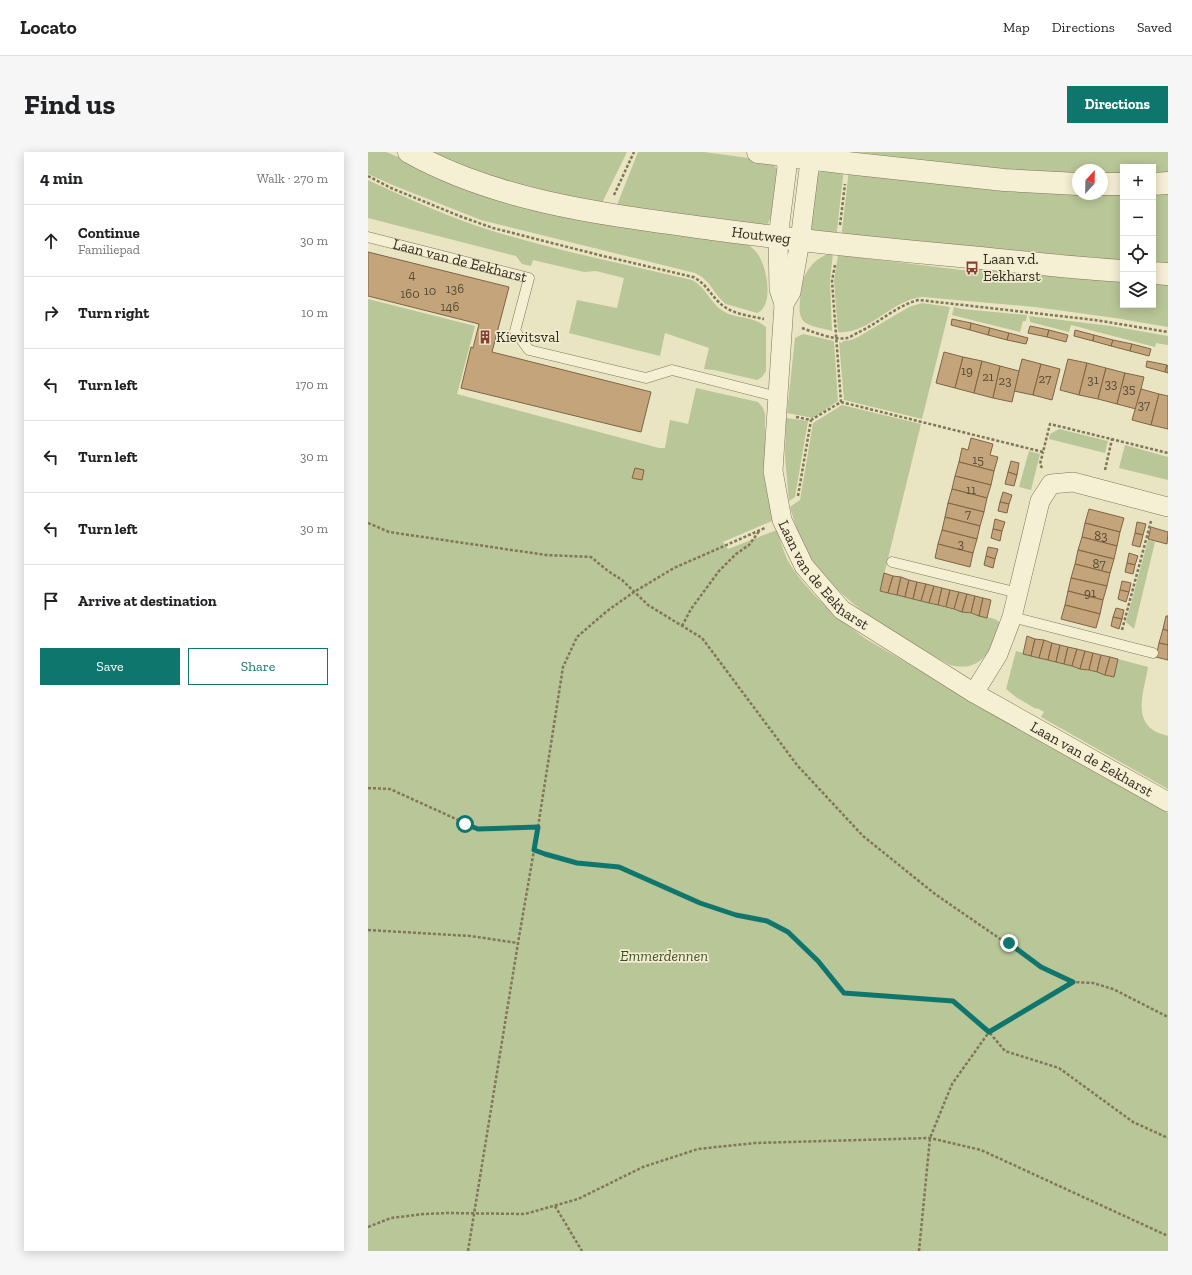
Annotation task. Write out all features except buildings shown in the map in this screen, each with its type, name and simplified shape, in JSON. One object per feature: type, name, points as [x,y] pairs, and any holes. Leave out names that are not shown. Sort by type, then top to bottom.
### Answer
[{"type":"street","name":"Houtweg","points":[[409,152],[434,166],[483,184],[523,196],[605,214],[800,241],[1120,271]]},
{"type":"street","points":[[758,152],[1004,180],[1072,184]]},
{"type":"street","name":"Laan van de Eekharst","points":[[785,156],[787,167],[778,238],[779,289],[784,304],[773,471],[782,520],[804,566],[842,610],[974,692],[1168,802]]},
{"type":"street","name":"Laan van de Eekharst","points":[[784,304],[791,292],[800,241],[809,169],[812,159]]},
{"type":"street","points":[[1156,184],[1168,183]]},
{"type":"street","points":[[1108,184],[1120,184]]},
{"type":"street","points":[[1156,273],[1168,274]]},
{"type":"street","points":[[974,692],[998,654],[1012,617],[1040,501],[1051,484],[1073,482],[1162,505]]},
{"type":"lane","name":"Laan van de Eekharst","points":[[368,237],[529,278],[515,331],[528,350],[646,378],[672,370],[778,397]]},
{"type":"lane","points":[[892,562],[1018,593]]},
{"type":"lane","points":[[1012,617],[1153,653]]},
{"type":"path","points":[[605,214],[634,152]]},
{"type":"path","points":[[368,176],[391,188],[493,228],[693,277],[704,284],[714,298],[723,306],[732,311],[836,338],[847,338],[864,330],[910,302],[919,300],[1095,320],[1168,332]]},
{"type":"path","points":[[836,338],[841,402]]},
{"type":"path","points":[[782,520],[789,506],[798,499],[811,420],[841,402],[1043,452],[1050,424],[1168,453]]},
{"type":"path","points":[[1100,489],[1112,440]]},
{"type":"path","points":[[1122,630],[1162,505]]},
{"type":"path","points":[[368,523],[389,532],[546,555],[591,557],[622,580],[648,606],[702,638],[797,765],[863,836],[935,894],[1041,967],[1073,982],[1093,983],[1112,989],[1168,1017]]},
{"type":"path","points":[[468,1251],[563,667],[577,637],[607,611],[634,592],[674,568],[760,530],[749,545],[736,554],[719,571],[691,609],[682,626]]},
{"type":"path","points":[[368,788],[390,788],[478,829],[538,827]]},
{"type":"path","points":[[534,850],[577,863],[619,867],[700,903],[736,915],[767,921],[788,932],[818,961],[844,993],[953,1001],[989,1032],[1005,1051],[1059,1068],[1133,1122],[1168,1138]]},
{"type":"path","points":[[368,930],[470,936],[518,943]]},
{"type":"path","points":[[919,1251],[930,1138],[952,1084],[989,1032],[1073,982]]},
{"type":"path","points":[[368,1227],[391,1218],[449,1213],[526,1214],[578,1199],[643,1167],[698,1150],[755,1143],[930,1138],[981,1150],[1168,1236]]},
{"type":"path","points":[[555,1206],[582,1251]]},
{"type":"green space","points":[[368,152],[386,152],[462,183],[745,242],[754,249],[763,264],[768,287],[766,303],[757,313],[726,304],[705,279],[695,273],[481,220],[368,174]]},
{"type":"green space","points":[[430,152],[627,152],[600,207],[523,190]]},
{"type":"green space","points":[[638,152],[704,152],[756,159],[772,163],[777,169],[777,173],[773,210],[768,223],[765,227],[615,210]]},
{"type":"green space","points":[[851,152],[1168,152],[1168,178],[1156,178],[1156,164],[1120,164],[1120,179],[1108,179],[1108,164],[1072,164],[1072,178],[850,159]]},
{"type":"green space","points":[[844,168],[836,239],[813,232],[810,223],[816,175],[824,169]]},
{"type":"green space","points":[[849,169],[1072,193],[1072,200],[1108,200],[1108,193],[1120,191],[1120,261],[929,242],[867,242],[841,239]]},
{"type":"green space","points":[[368,180],[449,216],[477,226],[530,242],[692,280],[701,287],[723,311],[728,314],[751,319],[766,327],[766,371],[762,377],[757,380],[704,369],[709,348],[665,333],[660,356],[569,333],[577,300],[617,308],[624,278],[596,271],[584,272],[533,260],[531,266],[522,264],[516,256],[368,218]]},
{"type":"green space","points":[[1168,189],[1168,263],[1156,263],[1156,190]]},
{"type":"green space","points":[[833,253],[830,281],[832,331],[807,324],[803,321],[800,310],[800,290],[804,277],[811,266],[821,258]]},
{"type":"green space","points":[[838,255],[970,271],[971,266],[1120,281],[1120,308],[1156,308],[1156,283],[1168,283],[1168,327],[1035,307],[923,297],[912,299],[901,304],[860,328],[838,332],[834,281]]},
{"type":"green space","name":"Emmerdennen","points":[[368,299],[475,326],[457,394],[659,448],[665,448],[670,420],[688,424],[696,388],[758,402],[763,408],[765,414],[765,455],[774,520],[723,542],[728,549],[777,530],[787,559],[803,582],[833,613],[866,639],[1084,766],[1168,813],[1168,1251],[368,1251]]},
{"type":"green space","points":[[922,303],[950,307],[922,419],[844,400],[839,342],[842,343],[843,341],[858,337],[909,307]]},
{"type":"green space","points":[[954,307],[1027,315],[1026,321],[1023,321],[1020,332],[952,315]]},
{"type":"green space","points":[[1029,316],[1111,326],[1168,336],[1168,345],[1156,343],[1155,347],[1071,325],[1069,332],[1030,322]]},
{"type":"green space","points":[[803,334],[834,341],[838,401],[813,418],[787,413],[795,338]]},
{"type":"green space","points":[[842,405],[921,424],[880,591],[997,620],[1001,625],[993,643],[989,651],[978,662],[970,666],[961,667],[950,665],[888,629],[845,597],[811,559],[798,532],[790,507],[800,500],[813,423]]},
{"type":"green space","points":[[786,418],[808,421],[795,497],[789,501],[785,457]]},
{"type":"green space","points":[[1059,429],[1108,441],[1105,453],[1049,439],[1050,434]]},
{"type":"green space","points":[[1125,445],[1168,457],[1168,480],[1119,468]]},
{"type":"green space","points":[[1029,451],[1040,454],[1031,490],[1019,487]]},
{"type":"green space","points":[[1148,540],[1155,542],[1134,629],[1126,622]]},
{"type":"green space","points":[[1016,651],[1113,677],[1118,659],[1148,667],[1142,701],[1143,717],[1147,724],[1155,731],[1168,736],[1168,789],[1041,717],[1044,712],[1016,697],[1006,689]]},
{"type":"place","name":"Laan v.d. Eekharst","points":[[972,268]]},
{"type":"place","name":"Kievitsval","points":[[485,337]]},
{"type":"route","points":[[465,824],[478,829],[538,827],[534,850],[577,863],[619,867],[700,903],[736,915],[767,921],[788,932],[818,961],[844,993],[953,1001],[989,1032],[1073,982],[1041,967],[1009,943]]}]
